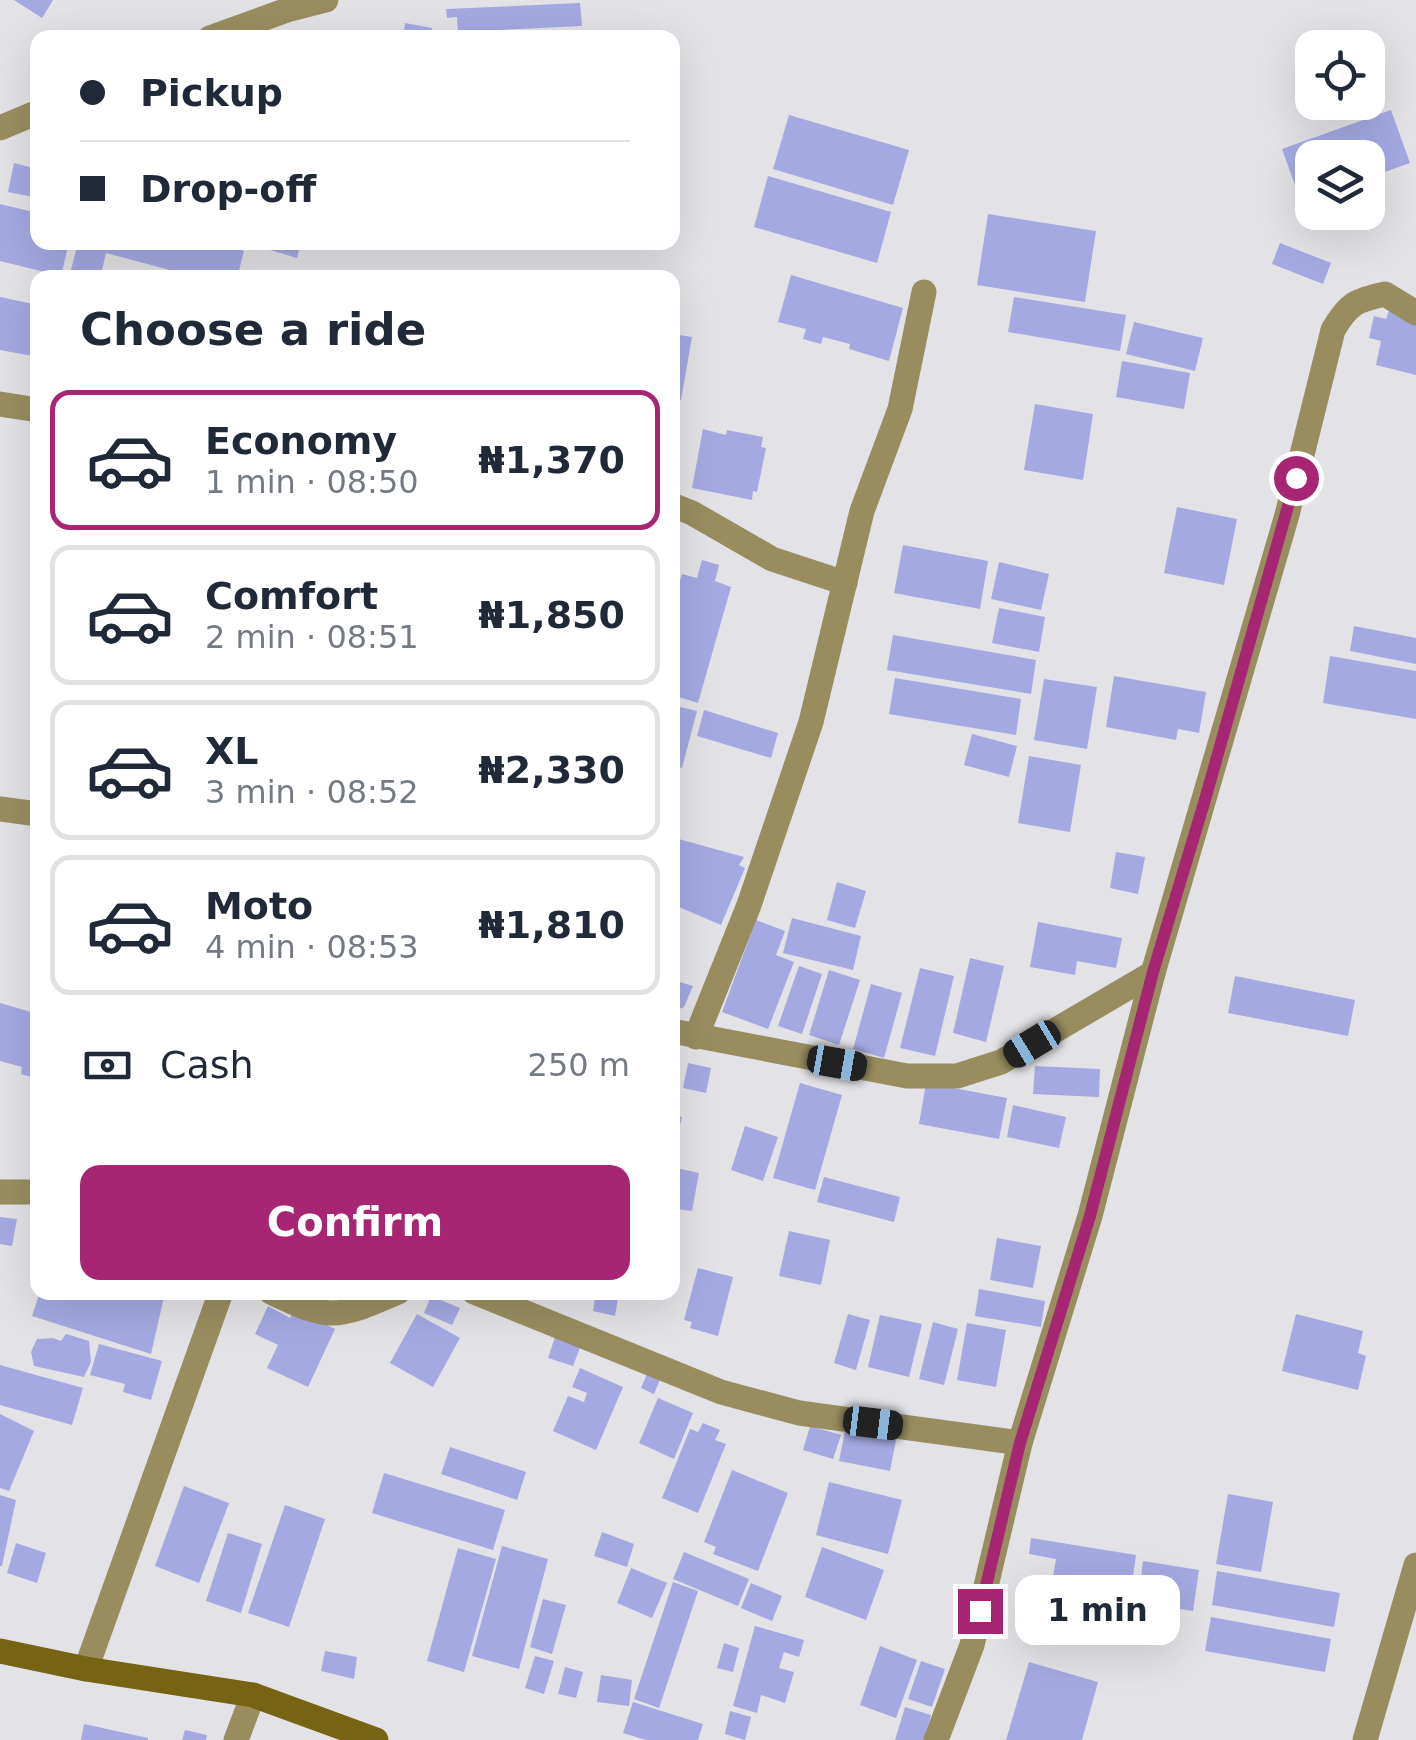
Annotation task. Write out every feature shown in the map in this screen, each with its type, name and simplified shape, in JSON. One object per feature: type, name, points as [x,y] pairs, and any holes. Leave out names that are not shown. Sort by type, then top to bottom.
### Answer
[{"type":"street","points":[[232,30],[326,0]]},
{"type":"street","points":[[0,128],[30,115]]},
{"type":"street","points":[[924,292],[900,409],[862,511],[812,722],[749,905],[684,1034],[907,1076],[957,1076],[1001,1062],[1153,972]]},
{"type":"street","points":[[936,1740],[972,1645],[1020,1443],[1090,1216],[1153,972],[1287,516],[1333,330],[1343,312],[1359,299],[1384,294],[1416,312]]},
{"type":"street","points":[[0,404],[30,409]]},
{"type":"street","points":[[680,507],[772,558],[845,583]]},
{"type":"street","points":[[0,808],[30,813]]},
{"type":"street","points":[[0,1192],[30,1192]]},
{"type":"street","points":[[86,1668],[218,1300]]},
{"type":"street","points":[[287,1300],[327,1314],[349,1313],[379,1300]]},
{"type":"street","points":[[494,1300],[721,1392],[799,1413],[1020,1443]]},
{"type":"street","points":[[1365,1740],[1416,1565]]},
{"type":"street","points":[[0,1651],[253,1695],[376,1740]]},
{"type":"street","points":[[236,1740],[253,1695]]},
{"type":"building","points":[[14,0],[53,0],[42,18]]},
{"type":"building","points":[[580,3],[582,26],[458,30],[457,17],[447,18],[446,9]]},
{"type":"building","points":[[405,23],[432,28],[432,30],[404,30]]},
{"type":"building","points":[[1391,110],[1410,163],[1385,172],[1385,140],[1307,140],[1363,120],[1385,120],[1385,112]]},
{"type":"building","points":[[789,115],[909,150],[893,205],[773,169]]},
{"type":"building","points":[[1295,144],[1295,185],[1282,149]]},
{"type":"building","points":[[14,163],[30,167],[30,196],[8,192]]},
{"type":"building","points":[[768,176],[891,212],[877,263],[754,227]]},
{"type":"building","points":[[0,204],[30,211],[30,250],[67,250],[62,270],[37,270],[0,261]]},
{"type":"building","points":[[988,214],[1096,231],[1085,302],[977,285]]},
{"type":"building","points":[[1280,243],[1331,263],[1323,284],[1272,264]]},
{"type":"building","points":[[76,250],[244,251],[239,270],[170,270],[106,253],[102,270],[71,270]]},
{"type":"building","points":[[270,250],[299,250],[297,258]]},
{"type":"building","points":[[791,275],[903,308],[889,361],[823,337],[821,344],[803,339],[806,329],[778,322]]},
{"type":"building","points":[[0,297],[30,303],[30,356],[0,350]]},
{"type":"building","points":[[1014,297],[1126,315],[1120,351],[1008,332]]},
{"type":"building","points":[[1389,311],[1416,319],[1416,375],[1376,365],[1381,341],[1369,338],[1374,316],[1386,319]]},
{"type":"building","points":[[1134,322],[1203,338],[1195,371],[1126,354]]},
{"type":"building","points":[[680,335],[692,337],[680,400]]},
{"type":"building","points":[[1122,361],[1190,373],[1184,409],[1116,397]]},
{"type":"building","points":[[1035,404],[1093,414],[1083,480],[1024,470]]},
{"type":"building","points":[[703,429],[763,437],[761,447],[766,448],[752,500],[692,488]]},
{"type":"building","points":[[1177,507],[1237,519],[1224,585],[1164,573]]},
{"type":"building","points":[[903,545],[988,561],[980,609],[894,593]]},
{"type":"building","points":[[702,560],[719,565],[715,581],[731,587],[698,703],[680,697],[680,580],[682,574],[697,578]]},
{"type":"building","points":[[999,562],[1049,574],[1041,610],[991,599]]},
{"type":"building","points":[[999,608],[1045,617],[1039,652],[992,643]]},
{"type":"building","points":[[1354,626],[1416,638],[1416,664],[1350,651]]},
{"type":"building","points":[[893,635],[1036,660],[1031,694],[887,670]]},
{"type":"building","points":[[1330,656],[1416,671],[1416,719],[1323,703]]},
{"type":"building","points":[[1114,676],[1206,692],[1199,733],[1178,729],[1176,740],[1106,727]]},
{"type":"building","points":[[895,678],[1021,699],[1016,735],[889,714]]},
{"type":"building","points":[[1044,679],[1097,687],[1087,749],[1034,740]]},
{"type":"building","points":[[680,707],[697,711],[680,767]]},
{"type":"building","points":[[704,710],[778,733],[771,758],[697,736]]},
{"type":"building","points":[[972,734],[1017,746],[1009,777],[964,765]]},
{"type":"building","points":[[1029,756],[1081,765],[1070,832],[1018,823]]},
{"type":"building","points":[[680,839],[744,857],[739,865],[745,868],[721,925],[680,907]]},
{"type":"building","points":[[1116,852],[1145,857],[1138,894],[1110,888]]},
{"type":"building","points":[[837,882],[866,891],[855,928],[827,920]]},
{"type":"building","points":[[792,918],[861,936],[853,970],[783,953]]},
{"type":"building","points":[[756,920],[785,931],[776,955],[794,962],[768,1029],[722,1012]]},
{"type":"building","points":[[1038,922],[1122,938],[1116,968],[1077,961],[1075,975],[1030,967]]},
{"type":"building","points":[[970,958],[1004,966],[986,1042],[953,1033]]},
{"type":"building","points":[[799,966],[822,974],[802,1034],[778,1026]]},
{"type":"building","points":[[920,968],[954,976],[935,1056],[900,1048]]},
{"type":"building","points":[[829,970],[860,980],[839,1045],[809,1035]]},
{"type":"building","points":[[1235,976],[1355,1000],[1348,1036],[1228,1013]]},
{"type":"building","points":[[680,982],[693,986],[680,1009]]},
{"type":"building","points":[[871,984],[902,993],[884,1058],[853,1049]]},
{"type":"building","points":[[0,1003],[30,1012],[30,1077],[21,1074],[22,1067],[0,1061]]},
{"type":"building","points":[[688,1063],[711,1068],[706,1093],[683,1088]]},
{"type":"building","points":[[1035,1066],[1100,1069],[1099,1097],[1033,1094]]},
{"type":"building","points":[[800,1083],[842,1095],[815,1190],[773,1178]]},
{"type":"building","points":[[926,1083],[1007,1098],[999,1139],[919,1124]]},
{"type":"building","points":[[1013,1105],[1066,1117],[1059,1148],[1007,1137]]},
{"type":"building","points":[[745,1126],[778,1137],[763,1181],[731,1170]]},
{"type":"building","points":[[680,1169],[699,1173],[692,1211],[680,1209]]},
{"type":"building","points":[[824,1177],[900,1197],[894,1222],[817,1202]]},
{"type":"building","points":[[0,1217],[17,1219],[12,1246],[0,1244]]},
{"type":"building","points":[[789,1231],[830,1240],[821,1285],[779,1276]]},
{"type":"building","points":[[997,1238],[1041,1246],[1033,1288],[990,1280]]},
{"type":"building","points":[[698,1268],[733,1277],[718,1336],[690,1328],[692,1322],[684,1320]]},
{"type":"building","points":[[979,1289],[1045,1301],[1041,1327],[975,1316]]},
{"type":"building","points":[[37,1300],[163,1300],[151,1354],[32,1316]]},
{"type":"building","points":[[429,1300],[460,1308],[452,1325],[424,1313]]},
{"type":"building","points":[[595,1300],[618,1300],[615,1316],[593,1311]]},
{"type":"building","points":[[268,1306],[290,1318],[294,1309],[335,1329],[308,1387],[267,1368],[278,1345],[255,1334]]},
{"type":"building","points":[[417,1314],[460,1338],[433,1387],[390,1363]]},
{"type":"building","points":[[848,1314],[870,1320],[856,1370],[834,1363]]},
{"type":"building","points":[[1296,1314],[1363,1331],[1358,1353],[1366,1356],[1358,1390],[1282,1371]]},
{"type":"building","points":[[880,1315],[922,1324],[909,1377],[868,1367]]},
{"type":"building","points":[[933,1322],[958,1329],[944,1385],[919,1379]]},
{"type":"building","points":[[967,1323],[1006,1330],[996,1387],[957,1380]]},
{"type":"building","points":[[66,1334],[89,1341],[91,1362],[84,1377],[34,1366],[31,1352],[37,1339],[61,1341]]},
{"type":"building","points":[[555,1337],[581,1345],[573,1366],[548,1358]]},
{"type":"building","points":[[99,1344],[162,1361],[151,1400],[123,1392],[125,1384],[90,1375]]},
{"type":"building","points":[[0,1365],[83,1388],[72,1425],[0,1405]]},
{"type":"building","points":[[650,1367],[663,1372],[654,1394],[641,1388]]},
{"type":"building","points":[[580,1368],[623,1387],[596,1450],[553,1431],[568,1396],[584,1402],[587,1393],[572,1387]]},
{"type":"building","points":[[658,1398],[693,1413],[674,1459],[639,1443]]},
{"type":"building","points":[[0,1414],[34,1431],[9,1491],[0,1488]]},
{"type":"building","points":[[703,1423],[720,1430],[715,1440],[726,1444],[698,1513],[662,1498],[690,1429],[698,1432]]},
{"type":"building","points":[[810,1426],[841,1435],[833,1459],[803,1450]]},
{"type":"building","points":[[846,1426],[897,1435],[890,1471],[839,1461]]},
{"type":"building","points":[[450,1447],[526,1472],[517,1500],[441,1474]]},
{"type":"building","points":[[732,1470],[788,1493],[758,1571],[713,1554],[716,1547],[704,1542]]},
{"type":"building","points":[[384,1473],[505,1510],[493,1550],[372,1513]]},
{"type":"building","points":[[829,1482],[902,1500],[888,1554],[816,1535]]},
{"type":"building","points":[[184,1486],[229,1503],[199,1583],[155,1566]]},
{"type":"building","points":[[1228,1494],[1273,1502],[1261,1572],[1216,1564]]},
{"type":"building","points":[[0,1495],[16,1500],[2,1566],[0,1566]]},
{"type":"building","points":[[285,1505],[325,1519],[289,1627],[248,1613]]},
{"type":"building","points":[[602,1532],[634,1544],[627,1567],[594,1556]]},
{"type":"building","points":[[228,1533],[262,1544],[241,1613],[206,1601]]},
{"type":"building","points":[[1031,1538],[1136,1555],[1131,1591],[1123,1589],[1119,1611],[1049,1600],[1056,1559],[1029,1554]]},
{"type":"building","points":[[16,1543],[46,1553],[37,1583],[7,1573]]},
{"type":"building","points":[[502,1546],[548,1559],[519,1669],[472,1656]]},
{"type":"building","points":[[822,1547],[884,1570],[866,1620],[805,1597]]},
{"type":"building","points":[[458,1548],[496,1559],[464,1672],[427,1661]]},
{"type":"building","points":[[684,1552],[749,1579],[738,1606],[673,1579]]},
{"type":"building","points":[[1143,1561],[1199,1570],[1193,1611],[1138,1602]]},
{"type":"building","points":[[631,1568],[667,1583],[652,1618],[617,1603]]},
{"type":"building","points":[[1217,1571],[1340,1593],[1334,1627],[1212,1605]]},
{"type":"building","points":[[673,1582],[698,1591],[659,1708],[634,1699]]},
{"type":"building","points":[[751,1583],[782,1596],[772,1621],[741,1608]]},
{"type":"building","points":[[543,1599],[566,1605],[552,1654],[530,1647]]},
{"type":"building","points":[[1211,1617],[1331,1639],[1325,1672],[1205,1651]]},
{"type":"building","points":[[755,1626],[804,1640],[799,1657],[784,1652],[779,1668],[794,1672],[785,1703],[761,1695],[757,1713],[733,1706]]},
{"type":"building","points":[[724,1643],[739,1648],[733,1672],[717,1668]]},
{"type":"building","points":[[880,1646],[917,1660],[896,1718],[860,1705]]},
{"type":"building","points":[[325,1651],[357,1657],[354,1679],[321,1671]]},
{"type":"building","points":[[535,1656],[554,1661],[544,1694],[525,1688]]},
{"type":"building","points":[[921,1661],[945,1669],[932,1707],[908,1699]]},
{"type":"building","points":[[1029,1662],[1098,1682],[1082,1740],[1006,1740]]},
{"type":"building","points":[[565,1667],[583,1672],[576,1698],[558,1694]]},
{"type":"building","points":[[601,1675],[632,1680],[629,1706],[597,1702]]},
{"type":"building","points":[[633,1702],[703,1724],[698,1740],[646,1740],[623,1733]]},
{"type":"building","points":[[905,1707],[931,1715],[924,1740],[895,1740]]},
{"type":"building","points":[[730,1711],[751,1717],[745,1740],[725,1734]]},
{"type":"building","points":[[84,1724],[148,1738],[148,1740],[81,1740]]},
{"type":"building","points":[[185,1730],[207,1735],[206,1740],[182,1740]]},
{"type":"route","points":[[980,1611],[1020,1443],[1090,1216],[1153,972],[1296,478]]}]
